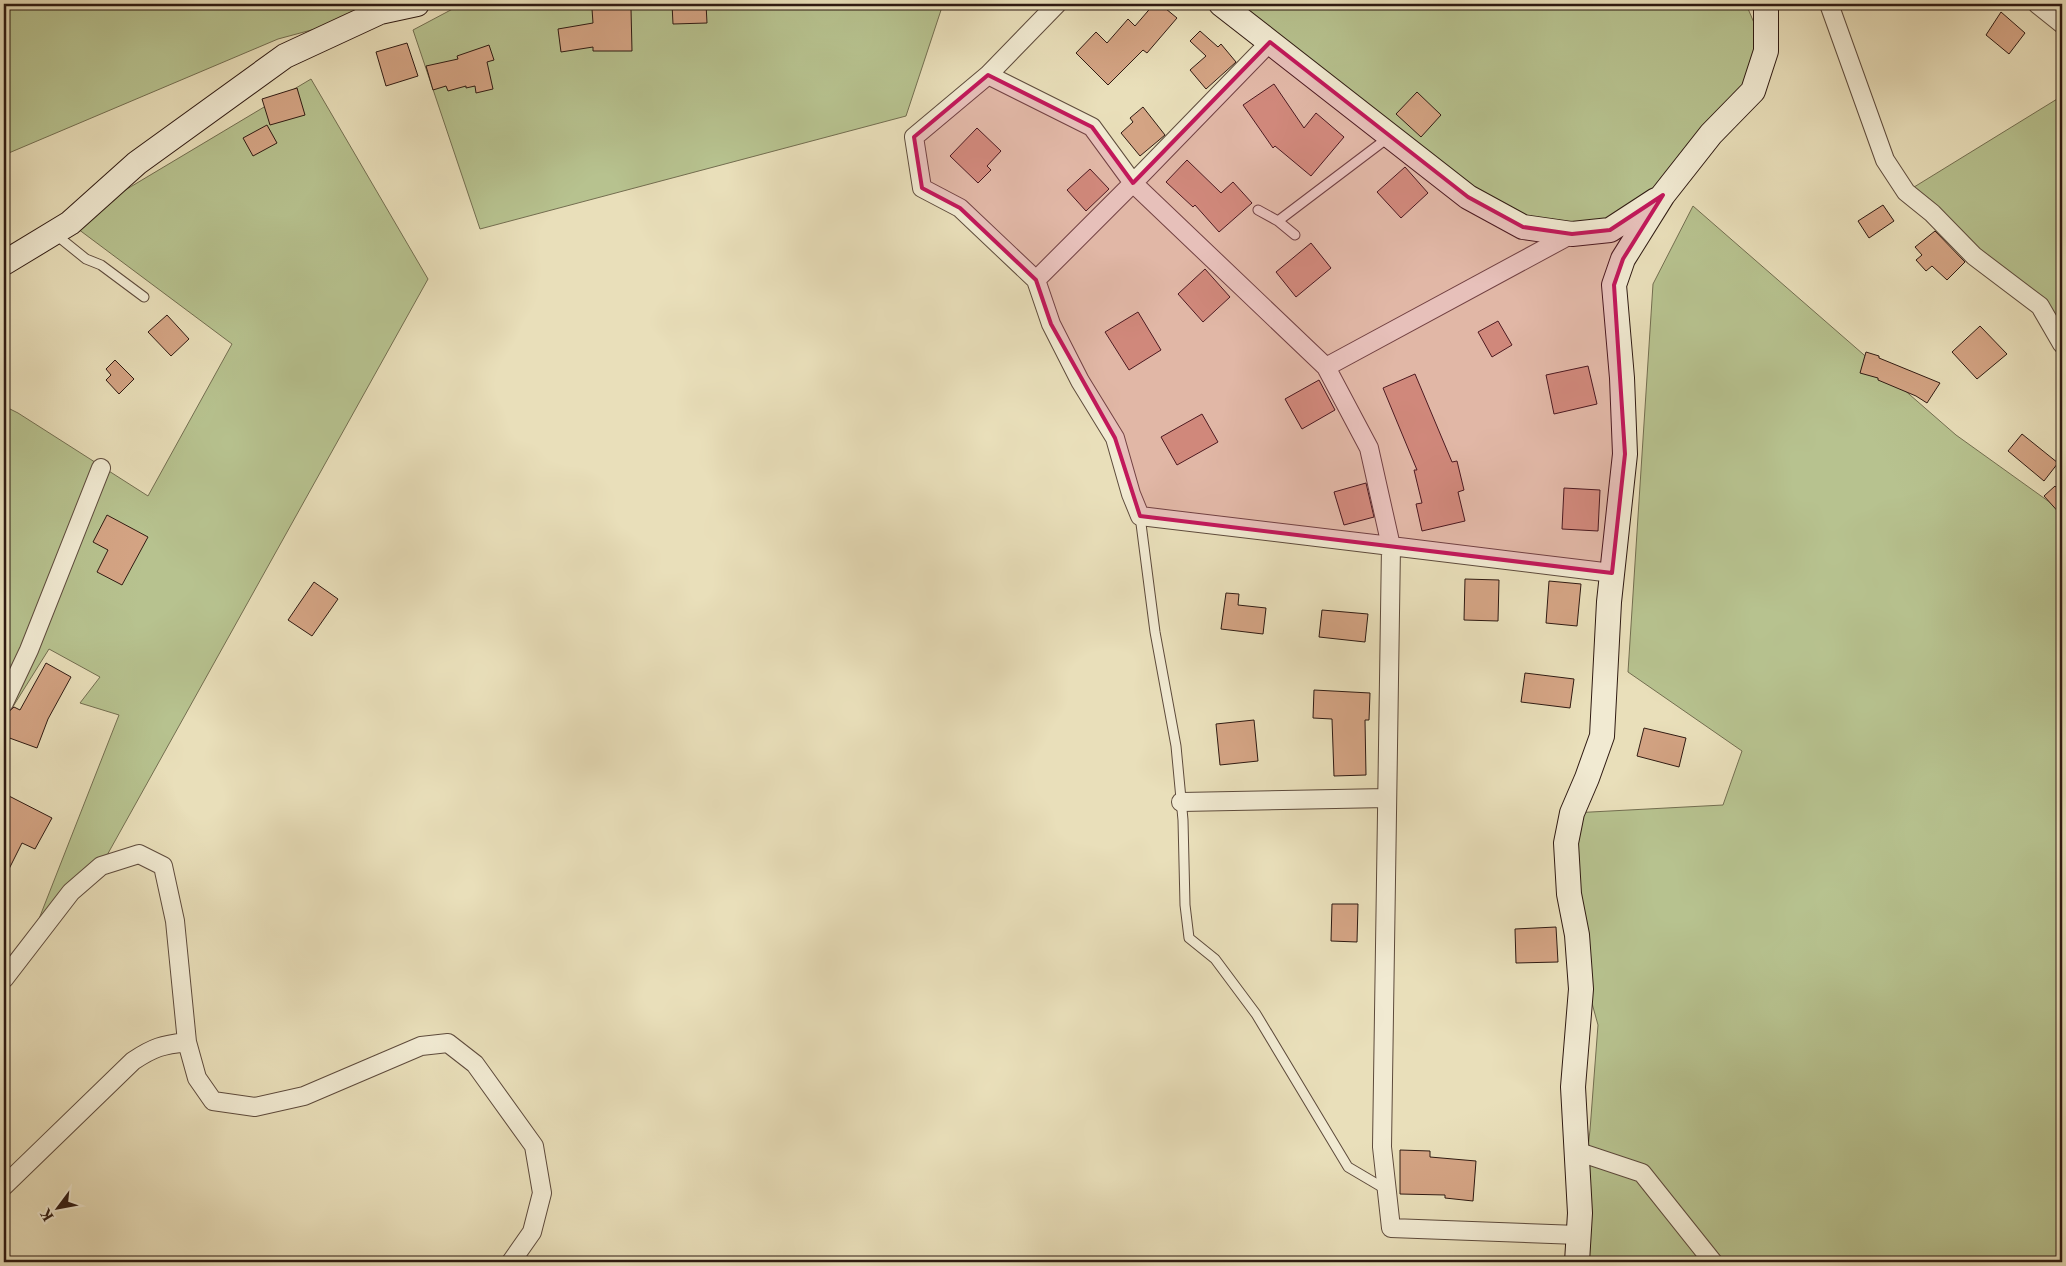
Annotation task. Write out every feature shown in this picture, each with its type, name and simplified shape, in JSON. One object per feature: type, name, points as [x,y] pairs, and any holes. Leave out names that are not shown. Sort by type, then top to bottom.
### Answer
[{"type":"street","points":[[4,263],[70,223],[137,163],[285,56],[380,12],[417,4]]},
{"type":"street","points":[[1057,4],[988,75],[914,137],[922,188],[960,208],[1036,280],[1051,324],[1080,381],[1115,438],[1131,494],[1140,516],[1612,573]]},
{"type":"street","points":[[1221,4],[1468,197],[1523,227],[1572,234],[1610,230],[1663,195]]},
{"type":"street","points":[[1577,1262],[1580,1213],[1573,1087],[1581,989],[1577,935],[1569,894],[1566,843],[1572,813],[1602,736],[1612,573],[1625,454],[1622,378],[1614,285],[1623,258],[1663,195],[1711,134],[1753,91],[1766,51],[1766,4]]},
{"type":"street","points":[[1829,4],[1885,160],[1906,192],[1932,213],[1974,256],[2040,306],[2062,344]]},
{"type":"street","points":[[2037,4],[2062,24]]},
{"type":"street","points":[[1036,280],[1270,42]]},
{"type":"street","points":[[988,75],[1092,127],[1133,183],[1326,367],[1370,448],[1391,546],[1382,1147],[1391,1228],[1578,1235]]},
{"type":"street","points":[[1326,367],[1572,234]]},
{"type":"street","points":[[4,702],[29,650],[101,468]]},
{"type":"street","points":[[1181,802],[1387,798]]},
{"type":"street","points":[[4,979],[71,892],[101,866],[139,854],[163,866],[175,921],[187,1042],[198,1078],[213,1101],[255,1107],[304,1096],[421,1046],[448,1042],[475,1064],[534,1146],[542,1193],[532,1232],[511,1262]]},
{"type":"street","points":[[4,1186],[133,1062],[152,1048],[187,1042]]},
{"type":"street","points":[[1576,1151],[1642,1173],[1713,1262]]},
{"type":"lane","points":[[1278,221],[1390,136]]},
{"type":"lane","points":[[1258,210],[1278,221],[1295,235]]},
{"type":"lane","points":[[54,233],[86,258],[101,265],[144,297]]},
{"type":"lane","points":[[1140,516],[1155,632],[1176,746],[1181,802],[1185,905],[1189,938],[1215,959],[1256,1014],[1348,1167],[1387,1190]]},
{"type":"highlighted area","points":[[1270,42],[1468,197],[1523,227],[1572,234],[1610,230],[1663,195],[1623,259],[1614,285],[1625,454],[1612,573],[1140,516],[1115,438],[1051,324],[1036,280],[960,208],[922,188],[914,137],[988,75],[1092,127],[1133,183]]},
{"type":"green space","points":[[4,4],[408,4],[278,39],[4,155]]},
{"type":"green space","points":[[462,4],[943,4],[906,116],[480,229],[413,30]]},
{"type":"green space","points":[[1221,4],[1746,4],[1766,51],[1686,165],[1610,230],[1498,213]]},
{"type":"green space","points":[[311,79],[428,279],[101,866],[26,952],[119,715],[80,703],[100,677],[49,649],[4,721],[4,406],[148,496],[232,344],[70,223]]},
{"type":"green space","points":[[2062,96],[2062,344],[2040,306],[1906,192]]},
{"type":"green space","points":[[1693,206],[1956,435],[2062,511],[2062,1262],[1573,1262],[1578,1235],[1590,1130],[1598,1025],[1579,956],[1572,813],[1723,805],[1742,751],[1628,672],[1653,284]]},
{"type":"building","points":[[672,4],[706,4],[707,23],[673,24]]},
{"type":"building","points":[[1154,4],[1160,4],[1177,18],[1147,53],[1143,50],[1108,85],[1076,53],[1096,32],[1107,43],[1128,19],[1135,26]]},
{"type":"building","points":[[592,9],[631,9],[632,51],[593,51],[593,47],[561,52],[558,29],[593,23]]},
{"type":"building","points":[[2001,12],[2025,33],[2009,54],[1986,35]]},
{"type":"building","points":[[1200,31],[1218,47],[1221,44],[1236,62],[1206,89],[1190,70],[1206,56],[1190,41]]},
{"type":"building","points":[[407,43],[418,76],[386,86],[376,52]]},
{"type":"building","points":[[489,45],[494,60],[487,62],[493,89],[476,93],[475,86],[466,88],[466,86],[448,91],[446,86],[433,90],[426,66],[458,59],[457,56]]},
{"type":"building","points":[[1274,84],[1304,128],[1316,113],[1344,137],[1311,176],[1275,146],[1273,148],[1243,105]]},
{"type":"building","points":[[297,88],[305,115],[270,125],[262,99]]},
{"type":"building","points":[[1417,92],[1441,115],[1421,137],[1396,114]]},
{"type":"building","points":[[1143,107],[1165,135],[1140,156],[1121,133],[1133,122],[1130,118]]},
{"type":"building","points":[[267,125],[277,143],[253,156],[243,138]]},
{"type":"building","points":[[977,128],[1001,151],[987,166],[991,170],[978,183],[950,156]]},
{"type":"building","points":[[1187,160],[1221,193],[1233,182],[1252,203],[1219,232],[1195,205],[1193,207],[1166,182]]},
{"type":"building","points":[[1405,167],[1428,193],[1401,218],[1377,192]]},
{"type":"building","points":[[1090,169],[1109,189],[1086,211],[1067,190]]},
{"type":"building","points":[[1883,205],[1894,221],[1869,238],[1858,221]]},
{"type":"building","points":[[1935,231],[1965,262],[1947,280],[1932,266],[1926,271],[1916,260],[1922,255],[1915,247]]},
{"type":"building","points":[[1311,243],[1331,268],[1296,297],[1276,272]]},
{"type":"building","points":[[1205,269],[1230,297],[1203,322],[1178,294]]},
{"type":"building","points":[[1138,312],[1161,350],[1129,370],[1105,332]]},
{"type":"building","points":[[167,315],[189,339],[171,356],[148,332]]},
{"type":"building","points":[[1498,321],[1512,345],[1492,357],[1478,332]]},
{"type":"building","points":[[1980,326],[2007,354],[1977,379],[1952,352]]},
{"type":"building","points":[[1866,352],[1940,383],[1927,403],[1916,396],[1878,380],[1878,378],[1860,373]]},
{"type":"building","points":[[115,360],[134,379],[119,394],[106,380],[111,375],[106,369]]},
{"type":"building","points":[[1588,366],[1597,404],[1554,414],[1546,375]]},
{"type":"building","points":[[1415,374],[1452,462],[1457,461],[1464,490],[1458,492],[1465,521],[1422,531],[1416,504],[1422,503],[1414,470],[1417,470],[1383,388]]},
{"type":"building","points":[[1319,380],[1335,410],[1302,429],[1285,399]]},
{"type":"building","points":[[1202,414],[1218,442],[1177,465],[1161,437]]},
{"type":"building","points":[[2022,434],[2058,463],[2044,481],[2008,451]]},
{"type":"building","points":[[1366,483],[1374,517],[1344,525],[1334,492]]},
{"type":"building","points":[[2055,486],[2062,494],[2062,516],[2044,496]]},
{"type":"building","points":[[1564,488],[1600,490],[1598,531],[1562,529]]},
{"type":"building","points":[[107,515],[148,537],[122,585],[97,572],[108,550],[93,542]]},
{"type":"building","points":[[1465,579],[1499,580],[1498,621],[1464,620]]},
{"type":"building","points":[[1549,581],[1581,584],[1577,626],[1546,623]]},
{"type":"building","points":[[314,582],[338,599],[312,636],[288,620]]},
{"type":"building","points":[[1226,593],[1239,594],[1238,605],[1266,608],[1263,634],[1221,629]]},
{"type":"building","points":[[1322,610],[1368,614],[1365,642],[1319,637]]},
{"type":"building","points":[[46,663],[71,677],[48,719],[37,748],[4,736],[4,716],[14,707],[20,710]]},
{"type":"building","points":[[1525,673],[1574,679],[1570,708],[1521,702]]},
{"type":"building","points":[[1314,690],[1370,693],[1369,720],[1365,720],[1366,775],[1334,776],[1332,719],[1313,718]]},
{"type":"building","points":[[1254,720],[1258,761],[1220,765],[1216,724]]},
{"type":"building","points":[[1644,728],[1686,738],[1679,767],[1637,756]]},
{"type":"building","points":[[9,796],[52,818],[35,849],[22,843],[4,879],[4,807]]},
{"type":"building","points":[[1332,904],[1358,904],[1357,942],[1331,941]]},
{"type":"building","points":[[1556,927],[1558,962],[1516,963],[1515,929]]},
{"type":"building","points":[[1400,1150],[1430,1151],[1430,1157],[1476,1161],[1473,1201],[1445,1198],[1445,1195],[1400,1194]]}]
